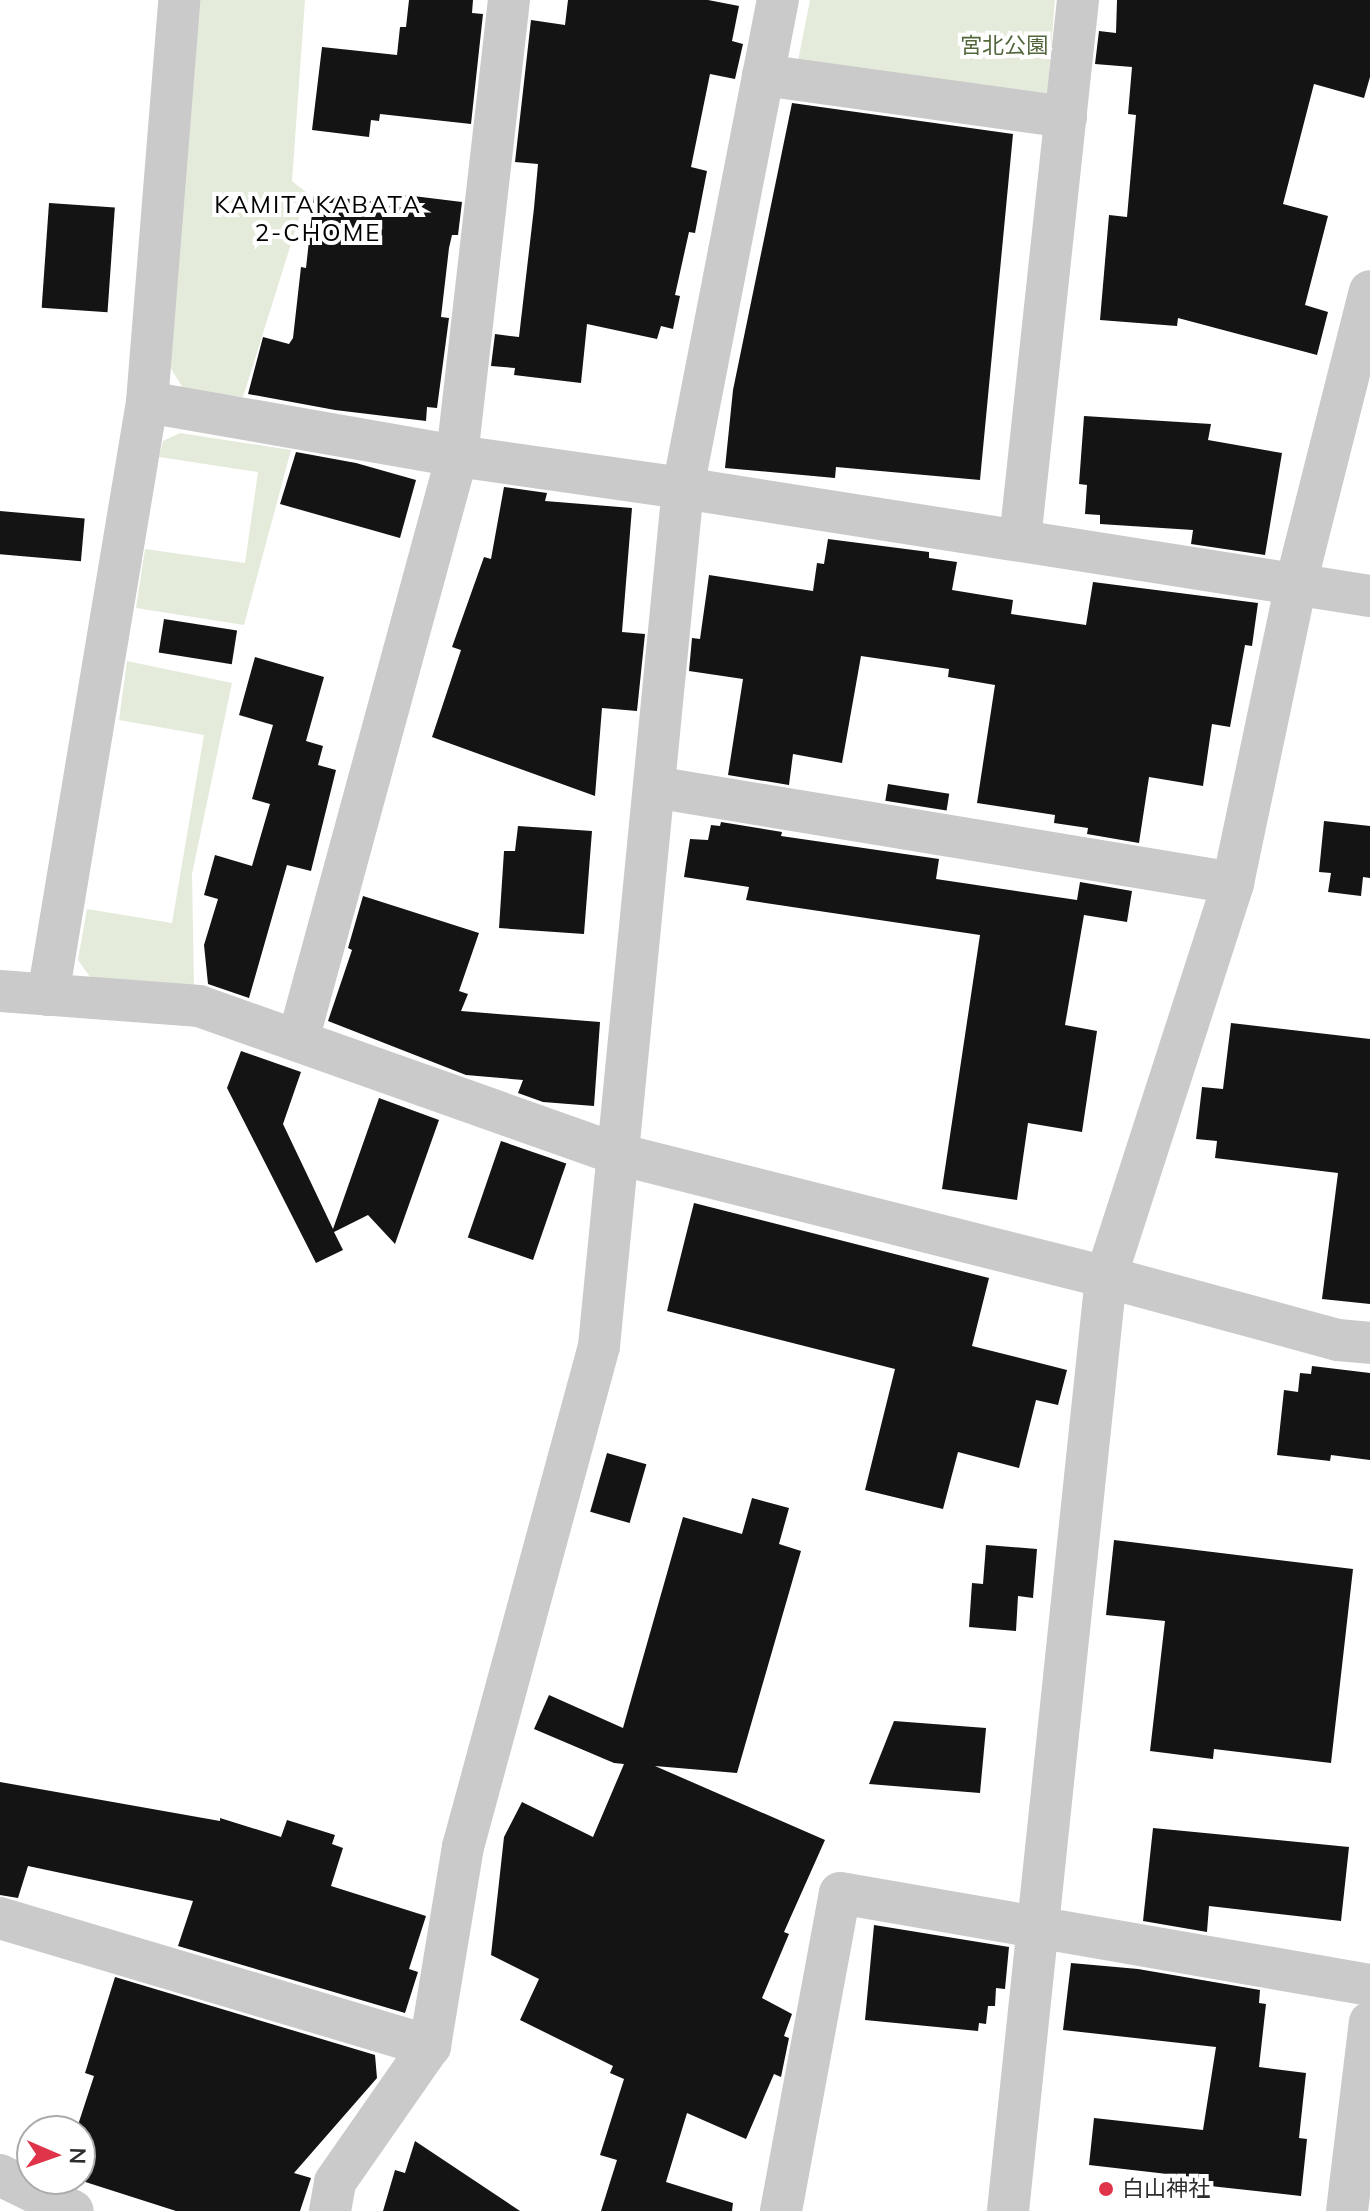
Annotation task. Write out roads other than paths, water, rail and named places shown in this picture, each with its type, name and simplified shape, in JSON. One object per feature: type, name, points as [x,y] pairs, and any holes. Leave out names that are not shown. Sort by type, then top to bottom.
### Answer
[{"type":"street","points":[[48,995],[147,402],[179,0]]},
{"type":"street","points":[[298,1040],[457,456],[509,0]]},
{"type":"street","points":[[330,2211],[335,2182],[430,2046],[463,1847],[599,1346],[683,488],[778,0]]},
{"type":"street","points":[[1020,540],[1078,0]]},
{"type":"street","points":[[763,75],[1066,117]]},
{"type":"street","points":[[1008,2211],[1106,1277],[1233,883],[1296,583],[1370,293]]},
{"type":"street","points":[[147,402],[457,456],[683,488],[1370,596]]},
{"type":"street","points":[[654,787],[1233,883]]},
{"type":"street","points":[[0,991],[199,1006],[618,1154],[1106,1277],[1338,1340],[1370,1343]]},
{"type":"street","points":[[781,2211],[840,1893],[1370,1985]]},
{"type":"street","points":[[0,1918],[430,2046]]},
{"type":"street","points":[[1347,2211],[1370,2022]]},
{"type":"street","points":[[0,2175],[73,2211]]},
{"type":"place","name":"白山神社","points":[[1106,2189]]},
{"type":"district","name":"KAMITAKABATA 2-CHOME","points":[[318,219]]},
{"type":"park label","name":"宮北公園","points":[[1004,46]]}]
